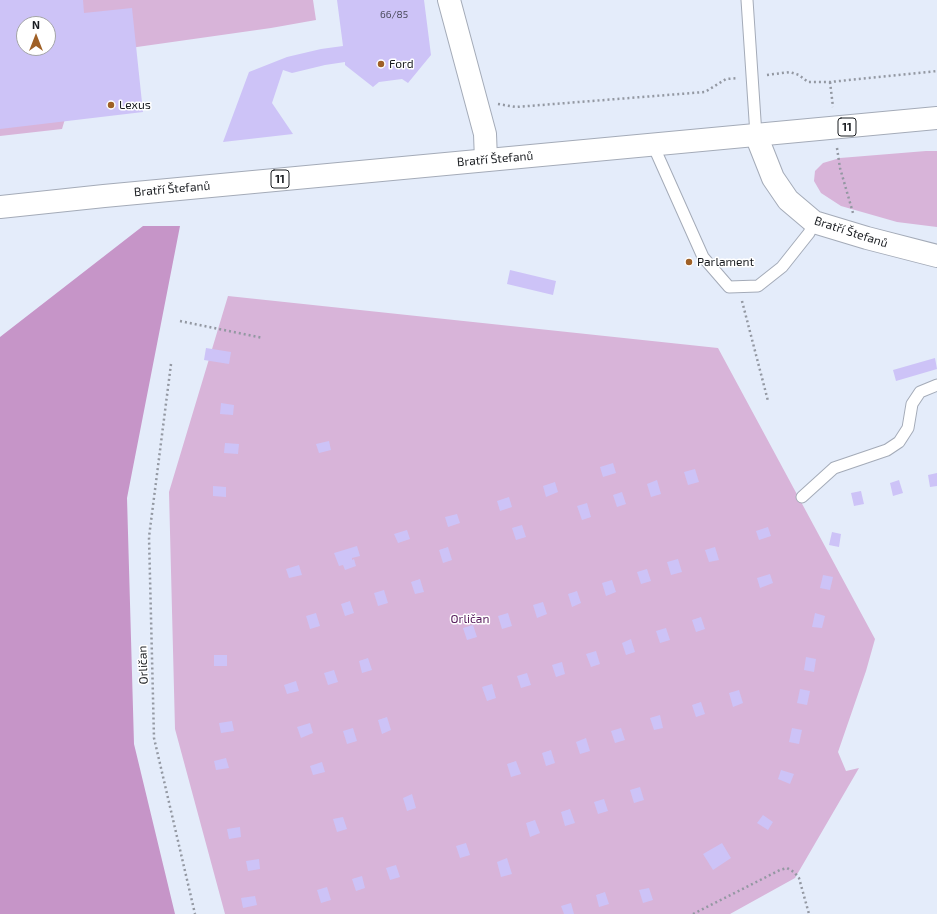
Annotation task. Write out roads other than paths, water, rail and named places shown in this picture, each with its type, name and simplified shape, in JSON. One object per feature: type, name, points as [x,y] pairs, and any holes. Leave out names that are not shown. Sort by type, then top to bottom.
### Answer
[{"type":"main road","points":[[449,0],[485,134],[486,160]]},
{"type":"main road","name":"11","points":[[756,135],[937,118]]},
{"type":"main road","name":"Bratří Štefanů","points":[[0,207],[756,135],[773,178],[788,200],[814,222],[937,256]]},
{"type":"lane","points":[[747,0],[756,135]]},
{"type":"lane","points":[[653,145],[703,257],[729,287],[758,286],[782,267],[809,233],[814,222]]},
{"type":"lane","points":[[802,496],[834,468],[887,450],[899,442],[908,428],[912,404],[920,392],[937,385]]},
{"type":"place","name":"Ford","points":[[381,64]]},
{"type":"place","name":"Lexus","points":[[111,105]]},
{"type":"place","name":"Parlament","points":[[689,262]]},
{"type":"park label","name":"Orličan","points":[[470,619]]}]
